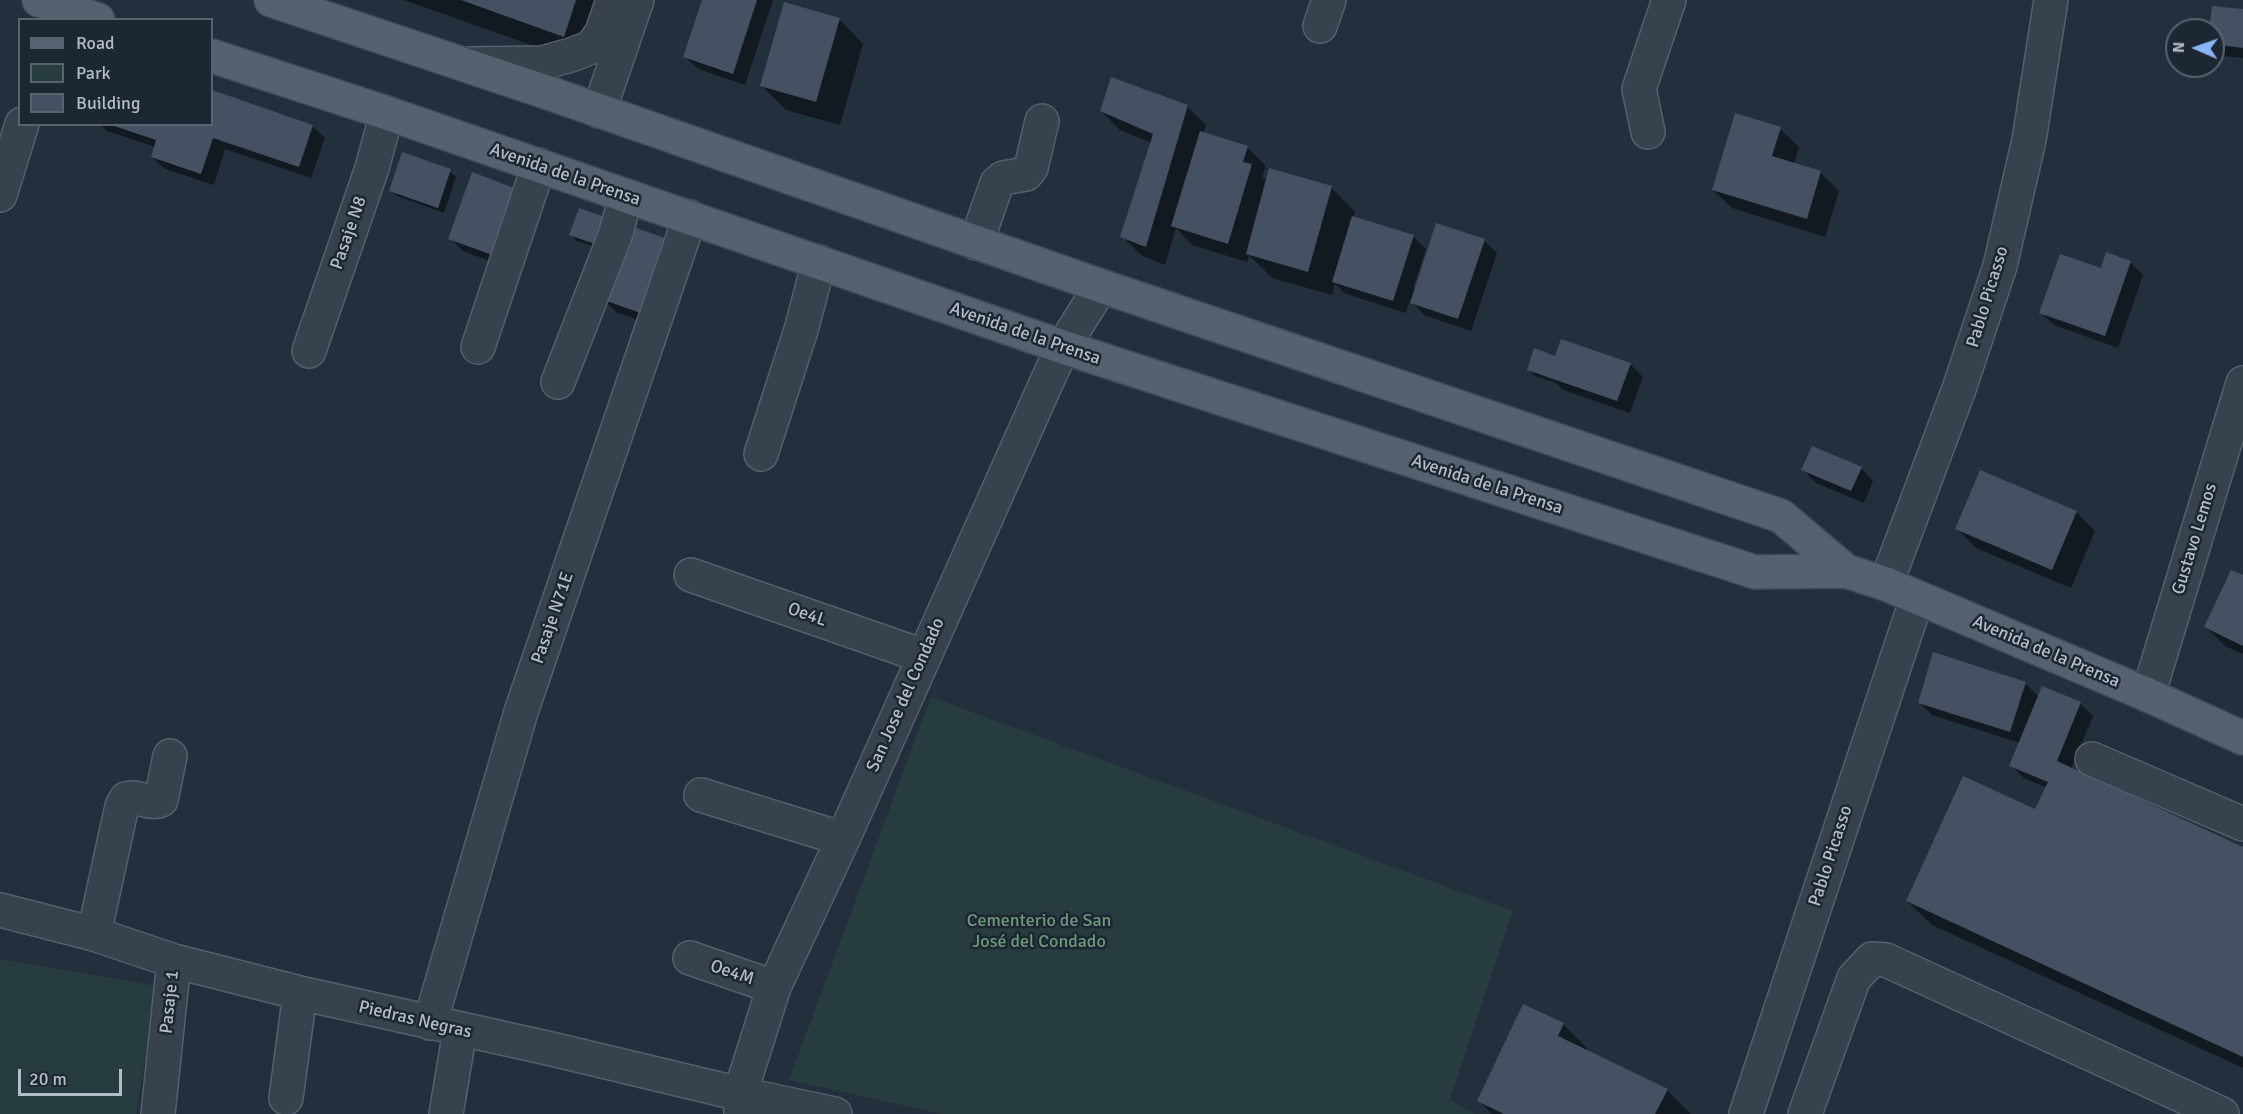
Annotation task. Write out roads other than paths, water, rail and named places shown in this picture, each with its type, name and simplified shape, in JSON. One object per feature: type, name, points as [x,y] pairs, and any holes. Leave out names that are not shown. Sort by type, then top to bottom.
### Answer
[{"type":"main road","name":"Avenida de la Prensa","points":[[271,0],[599,111],[1101,286],[1781,516],[1846,571]]},
{"type":"main road","points":[[55,6],[93,18]]},
{"type":"main road","name":"Avenida de la Prensa","points":[[213,56],[387,113],[1063,347],[1755,572],[1846,571],[1886,584],[2148,695],[2243,738]]},
{"type":"street","points":[[462,64],[542,63],[571,56],[592,47],[602,32],[613,0]]},
{"type":"street","points":[[599,111],[637,0]]},
{"type":"street","points":[[1648,132],[1639,89],[1669,0]]},
{"type":"street","name":"Pablo Picasso","points":[[1886,584],[1959,389],[2000,266],[2029,140],[2051,0]]},
{"type":"street","name":"Pasaje N8","points":[[309,351],[372,168],[387,113]]},
{"type":"street","points":[[976,243],[997,183],[1003,178],[1026,174],[1031,168],[1042,121]]},
{"type":"street","points":[[0,195],[21,126]]},
{"type":"street","points":[[478,346],[539,165]]},
{"type":"street","points":[[558,382],[616,233],[626,196]]},
{"type":"street","name":"Pasaje N71E","points":[[446,1114],[445,1027],[521,712],[690,218]]},
{"type":"street","points":[[761,454],[801,330],[819,262]]},
{"type":"street","name":"San Jose del Condado","points":[[740,1104],[774,987],[843,839],[1063,347],[1101,286]]},
{"type":"street","name":"Gustavo Lemos","points":[[2148,695],[2243,383]]},
{"type":"street","name":"Oe4L","points":[[691,575],[923,656]]},
{"type":"street","name":"Pablo Picasso","points":[[1746,1114],[1917,597]]},
{"type":"street","points":[[94,934],[122,806],[126,799],[133,797],[156,802],[161,800],[170,756]]},
{"type":"street","points":[[2092,759],[2243,824]]},
{"type":"street","points":[[701,795],[843,839]]},
{"type":"street","name":"Piedras Negras","points":[[0,910],[94,934],[174,961],[300,993],[556,1050],[740,1104],[835,1114]]},
{"type":"street","name":"Oe4M","points":[[690,958],[774,987]]},
{"type":"street","points":[[1805,1114],[1854,978],[1872,958],[1886,960],[2222,1114]]},
{"type":"street","name":"Pasaje 1","points":[[158,1114],[174,961]]},
{"type":"street","points":[[286,1098],[300,993]]},
{"type":"park label","name":"Cementerio de San José del Condado","points":[[1039,931]]}]
